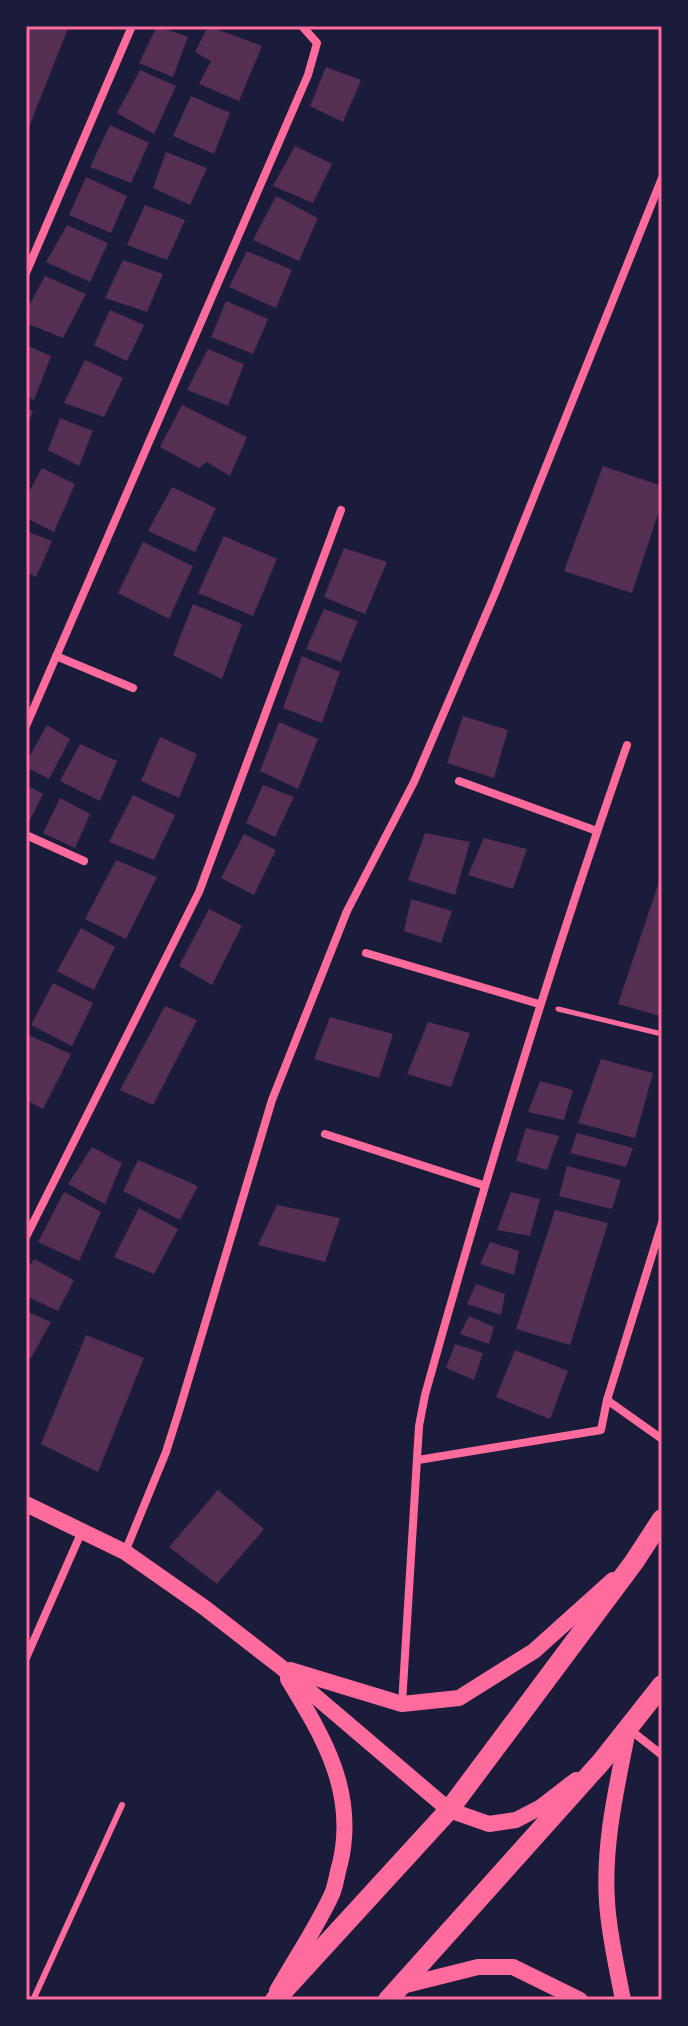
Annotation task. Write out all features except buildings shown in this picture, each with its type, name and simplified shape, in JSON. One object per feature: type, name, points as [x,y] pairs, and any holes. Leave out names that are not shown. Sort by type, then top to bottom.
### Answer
[{"type":"main road","points":[[26,1504],[125,1552],[205,1608],[281,1667],[449,1810],[489,1824],[516,1820],[541,1807],[602,1761]]},
{"type":"main road","points":[[274,2000],[449,1810],[634,1562],[662,1519]]},
{"type":"main road","points":[[281,1667],[402,1704],[459,1698],[534,1651],[634,1562]]},
{"type":"main road","points":[[274,2000],[333,1892],[343,1849],[345,1809],[332,1758],[319,1729],[281,1667]]},
{"type":"main road","points":[[395,1993],[602,1761],[662,1685]]},
{"type":"main road","points":[[623,2000],[607,1902],[607,1857],[628,1728]]},
{"type":"main road","points":[[395,1993],[478,1967],[513,1967],[580,2000]]},
{"type":"street","points":[[26,273],[132,26]]},
{"type":"street","points":[[26,726],[308,75],[317,43],[302,26]]},
{"type":"street","points":[[125,1552],[175,1424],[272,1100],[347,911],[414,782],[496,591],[662,178]]},
{"type":"street","points":[[26,1237],[199,892],[341,510]]},
{"type":"street","points":[[56,656],[133,688]]},
{"type":"street","points":[[402,1704],[419,1426],[425,1395],[483,1185],[539,1004],[627,745]]},
{"type":"street","points":[[459,781],[597,831]]},
{"type":"street","points":[[26,835],[84,861]]},
{"type":"street","points":[[366,953],[539,1004]]},
{"type":"street","points":[[325,1134],[483,1185]]},
{"type":"street","points":[[418,1460],[601,1430],[607,1400],[662,1223]]},
{"type":"street","points":[[607,1400],[662,1439]]},
{"type":"street","points":[[26,1658],[82,1530]]},
{"type":"street","points":[[628,1728],[662,1755]]},
{"type":"lane","points":[[33,2000],[122,1805]]},
{"type":"path","points":[[539,1004],[662,1034]]}]
